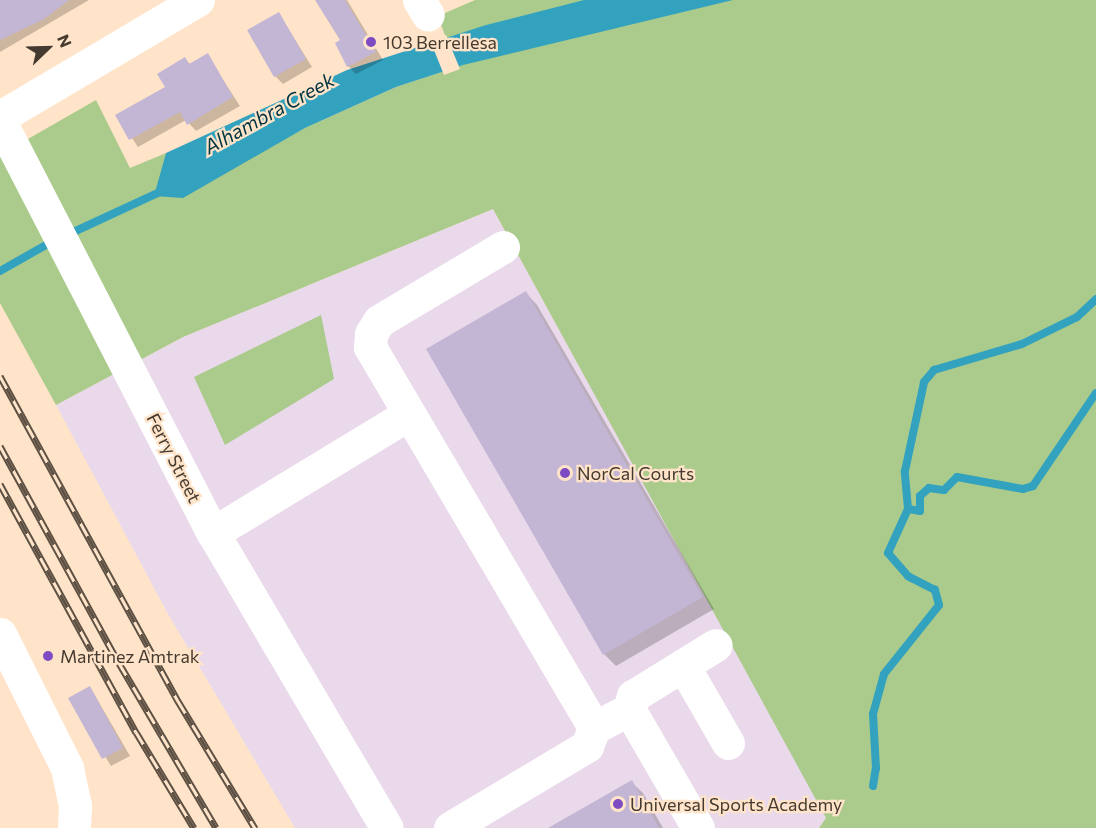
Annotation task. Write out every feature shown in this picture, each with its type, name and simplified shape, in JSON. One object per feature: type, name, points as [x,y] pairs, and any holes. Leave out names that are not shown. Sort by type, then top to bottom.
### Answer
[{"type":"street","points":[[0,119],[198,0]]},
{"type":"street","name":"Ferry Street","points":[[0,119],[213,533],[387,828]]},
{"type":"street","points":[[503,247],[379,321],[371,334],[374,358],[594,728]]},
{"type":"street","points":[[213,533],[407,415]]},
{"type":"street","points":[[0,634],[67,768],[75,806],[74,828]]},
{"type":"street","points":[[450,828],[587,746],[594,728],[629,709],[633,696],[716,645]]},
{"type":"street","points":[[682,665],[728,743]]},
{"type":"street","points":[[629,709],[698,828]]},
{"type":"shaded area","points":[[493,209],[827,818],[819,828],[295,828],[168,614],[56,405],[183,337]]},
{"type":"green space","points":[[475,0],[1096,0],[1096,828],[819,828],[826,818],[493,209],[183,337],[56,405],[0,303],[0,155],[96,100],[130,168],[166,153],[155,196],[249,158],[305,128],[396,87],[456,67],[438,16]]},
{"type":"green space","points":[[321,315],[334,379],[225,445],[194,377]]},
{"type":"water","points":[[584,0],[733,0],[463,65],[396,87],[305,128],[183,198],[154,196],[166,153],[347,70],[486,25]]},
{"type":"pier","points":[[446,35],[460,69],[444,75],[430,40]]},
{"type":"building","points":[[0,0],[69,0],[44,19],[0,40]]},
{"type":"building","points":[[315,0],[345,0],[376,52],[347,67],[335,43],[340,40]]},
{"type":"building","points":[[279,12],[306,59],[274,77],[247,30]]},
{"type":"building","points":[[208,53],[233,97],[187,125],[180,112],[129,140],[115,115],[165,87],[157,74],[185,57],[189,64]]},
{"type":"building","name":"NorCal Courts","points":[[526,291],[703,597],[603,655],[426,349]]},
{"type":"building","points":[[90,686],[123,748],[102,759],[68,698]]},
{"type":"building","name":"Universal Sports Academy","points":[[632,780],[659,828],[548,828]]},
{"type":"waterway","name":"Alhambra Creek","points":[[67,235],[162,191]]},
{"type":"waterway","name":"Alhambra Creek","points":[[0,271],[53,241]]},
{"type":"waterway","points":[[873,786],[876,768],[873,714],[884,674],[939,605],[935,590],[908,576],[888,553],[908,509],[905,471],[924,382],[934,370],[1022,344],[1077,317],[1096,299]]},
{"type":"waterway","points":[[908,509],[920,511],[920,496],[929,488],[944,490],[957,477],[1023,489],[1033,486],[1096,393]]},
{"type":"railway","points":[[0,376],[178,701],[255,828]]},
{"type":"railway","points":[[0,446],[119,663],[216,828]]},
{"type":"railway","points":[[0,484],[136,732],[194,828]]},
{"type":"place","name":"103 Berrellesa","points":[[371,42]]},
{"type":"place","name":"NorCal Courts","points":[[565,473]]},
{"type":"place","name":"Martinez Amtrak","points":[[48,656]]},
{"type":"place","name":"Universal Sports Academy","points":[[618,804]]}]
